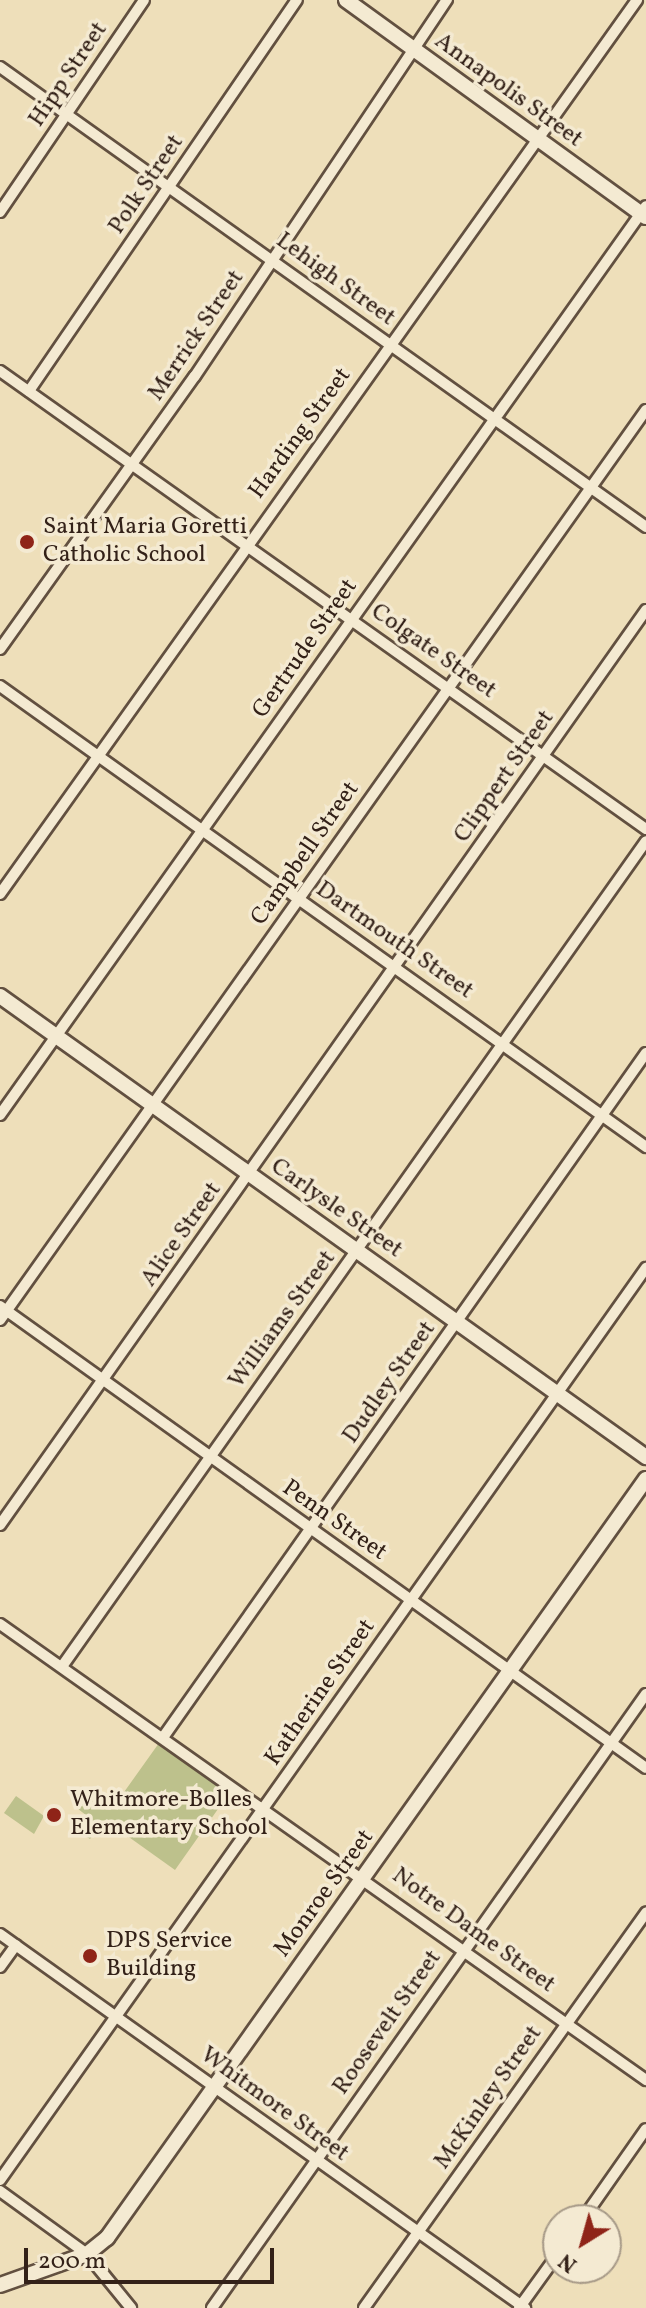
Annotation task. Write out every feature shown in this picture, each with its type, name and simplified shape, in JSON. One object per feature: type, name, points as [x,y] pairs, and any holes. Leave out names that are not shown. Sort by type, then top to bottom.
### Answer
[{"type":"street","name":"Hipp Street","points":[[0,212],[144,0]]},
{"type":"street","name":"Polk Street","points":[[29,391],[297,0]]},
{"type":"street","name":"Annapolis Street","points":[[346,0],[644,212]]},
{"type":"street","name":"Merrick Street","points":[[0,649],[273,260],[411,48],[447,0]]},
{"type":"street","name":"Harding Street","points":[[0,894],[637,0]]},
{"type":"street","name":"Lehigh Street","points":[[0,67],[646,527]]},
{"type":"street","name":"Gertrude Street","points":[[0,1115],[493,419],[644,212]]},
{"type":"street","name":"Colgate Street","points":[[0,371],[646,829]]},
{"type":"street","name":"Campbell Street","points":[[0,1320],[4,1308],[154,1106],[646,410]]},
{"type":"street","name":"Clippert Street","points":[[396,967],[646,610]]},
{"type":"street","name":"Dartmouth Street","points":[[0,686],[646,1147]]},
{"type":"street","name":"Williams Street","points":[[63,1665],[646,841]]},
{"type":"street","name":"Alice Street","points":[[0,1525],[396,967]]},
{"type":"street","name":"Carlysle Street","points":[[0,996],[646,1457]]},
{"type":"street","name":"Dudley Street","points":[[164,1736],[646,1053]]},
{"type":"street","name":"Katherine Street","points":[[0,2180],[646,1268]]},
{"type":"street","name":"Penn Street","points":[[4,1308],[646,1768]]},
{"type":"street","name":"Monroe Street","points":[[0,2285],[87,2254],[107,2238],[646,1479]]},
{"type":"street","name":"Notre Dame Street","points":[[0,1624],[265,1807],[646,2080]]},
{"type":"street","name":"Roosevelt Street","points":[[218,2297],[646,1694]]},
{"type":"street","name":"McKinley Street","points":[[364,2308],[646,1912]]},
{"type":"street","name":"Whitmore Street","points":[[0,1934],[522,2307]]},
{"type":"street","points":[[0,1967],[16,1945]]},
{"type":"street","points":[[593,2204],[646,2129]]},
{"type":"street","points":[[0,2191],[87,2254],[131,2308]]},
{"type":"street","points":[[522,2307],[542,2278]]},
{"type":"street","points":[[206,2308],[218,2297]]},
{"type":"street","points":[[212,2308],[218,2297]]},
{"type":"green space","points":[[159,1743],[230,1792],[175,1870],[105,1820],[90,1839],[81,1833],[91,1819],[73,1805],[79,1787],[112,1809]]},
{"type":"green space","points":[[16,1796],[44,1816],[34,1834],[4,1813]]},
{"type":"place","name":"Saint Maria Goretti Catholic School","points":[[27,542]]},
{"type":"place","name":"Whitmore-Bolles Elementary School","points":[[54,1815]]},
{"type":"place","name":"DPS Service Building","points":[[90,1956]]}]
